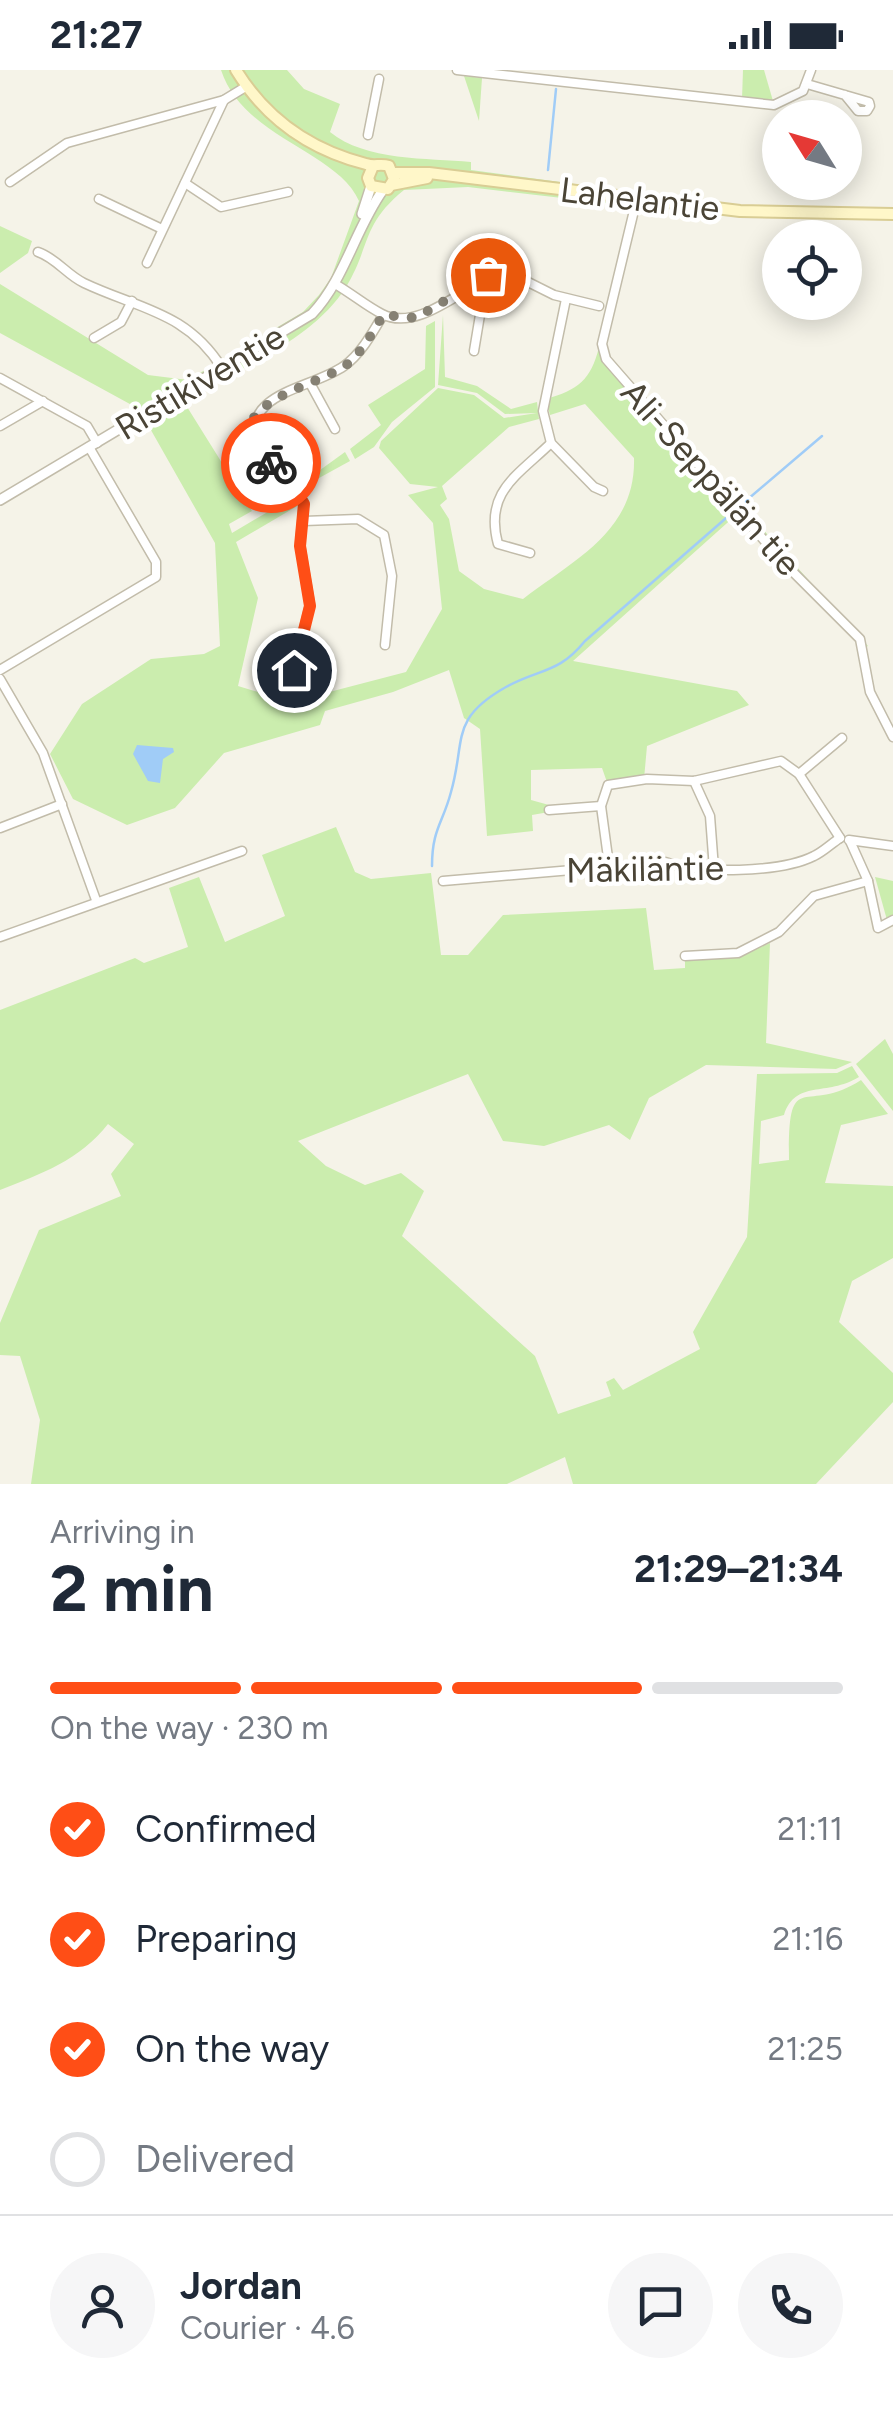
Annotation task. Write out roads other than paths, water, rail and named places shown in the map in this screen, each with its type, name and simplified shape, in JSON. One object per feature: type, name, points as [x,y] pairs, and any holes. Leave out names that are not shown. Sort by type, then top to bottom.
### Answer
[{"type":"main road","name":"Lahelantie","points":[[236,70],[277,121],[377,181],[448,176]]},
{"type":"main road","name":"Lahelantie","points":[[377,181],[385,164],[394,172],[740,211],[893,214]]},
{"type":"main road","points":[[377,181],[394,172]]},
{"type":"street","points":[[459,72],[774,106],[791,100],[807,84],[811,70]]},
{"type":"street","points":[[368,136],[379,79]]},
{"type":"street","points":[[807,84],[845,95]]},
{"type":"street","points":[[10,182],[66,144],[224,100],[246,86]]},
{"type":"street","points":[[148,263],[224,100]]},
{"type":"street","name":"Ristikiventie","points":[[0,500],[312,314],[335,284],[377,181]]},
{"type":"street","points":[[186,182],[221,207],[288,192]]},
{"type":"street","name":"Ali-Seppälän tie","points":[[636,198],[602,344],[606,360],[784,562],[860,639],[870,692],[893,737]]},
{"type":"street","points":[[99,199],[162,230]]},
{"type":"street","points":[[38,252],[80,282],[167,316],[204,340],[222,368]]},
{"type":"street","points":[[335,284],[383,315],[416,318],[506,271],[566,299],[599,306]]},
{"type":"street","points":[[466,289],[481,309],[474,351]]},
{"type":"street","points":[[566,299],[543,396],[551,443],[594,487],[604,491]]},
{"type":"street","points":[[94,338],[121,322],[132,301]]},
{"type":"street","points":[[294,670],[310,606],[300,546],[304,504],[287,476],[256,447],[256,414],[270,398],[311,385],[354,358],[383,315]]},
{"type":"street","points":[[0,378],[86,426],[156,562],[156,577],[0,670]]},
{"type":"street","points":[[311,385],[335,429]]},
{"type":"street","points":[[0,426],[43,401]]},
{"type":"street","points":[[530,552],[498,544],[492,512],[505,486],[551,443]]},
{"type":"street","points":[[304,521],[358,519],[384,535],[392,576],[384,645]]},
{"type":"street","points":[[0,679],[42,752],[96,900]]},
{"type":"street","points":[[799,774],[842,738]]},
{"type":"street","points":[[609,864],[601,806],[608,785],[648,779],[694,782],[781,761],[799,774],[840,838],[893,846]]},
{"type":"street","points":[[694,782],[710,816],[714,869]]},
{"type":"street","points":[[0,828],[62,804]]},
{"type":"street","points":[[549,810],[601,806]]},
{"type":"street","name":"Mäkiläntie","points":[[443,881],[609,864],[665,862],[690,871],[771,866],[813,857],[840,838]]},
{"type":"street","points":[[850,841],[868,880],[878,928],[893,920]]},
{"type":"street","points":[[0,937],[242,850]]},
{"type":"street","points":[[684,956],[738,953],[752,948],[779,932],[814,896],[868,880]]},
{"type":"water","points":[[137,745],[173,748],[174,752],[163,759],[160,783],[148,781],[133,754]]},
{"type":"waterway","points":[[548,170],[556,89]]},
{"type":"waterway","points":[[741,505],[822,436]]},
{"type":"waterway","points":[[432,866],[436,834],[451,792],[463,732],[475,710],[506,687],[566,659],[733,512]]}]
